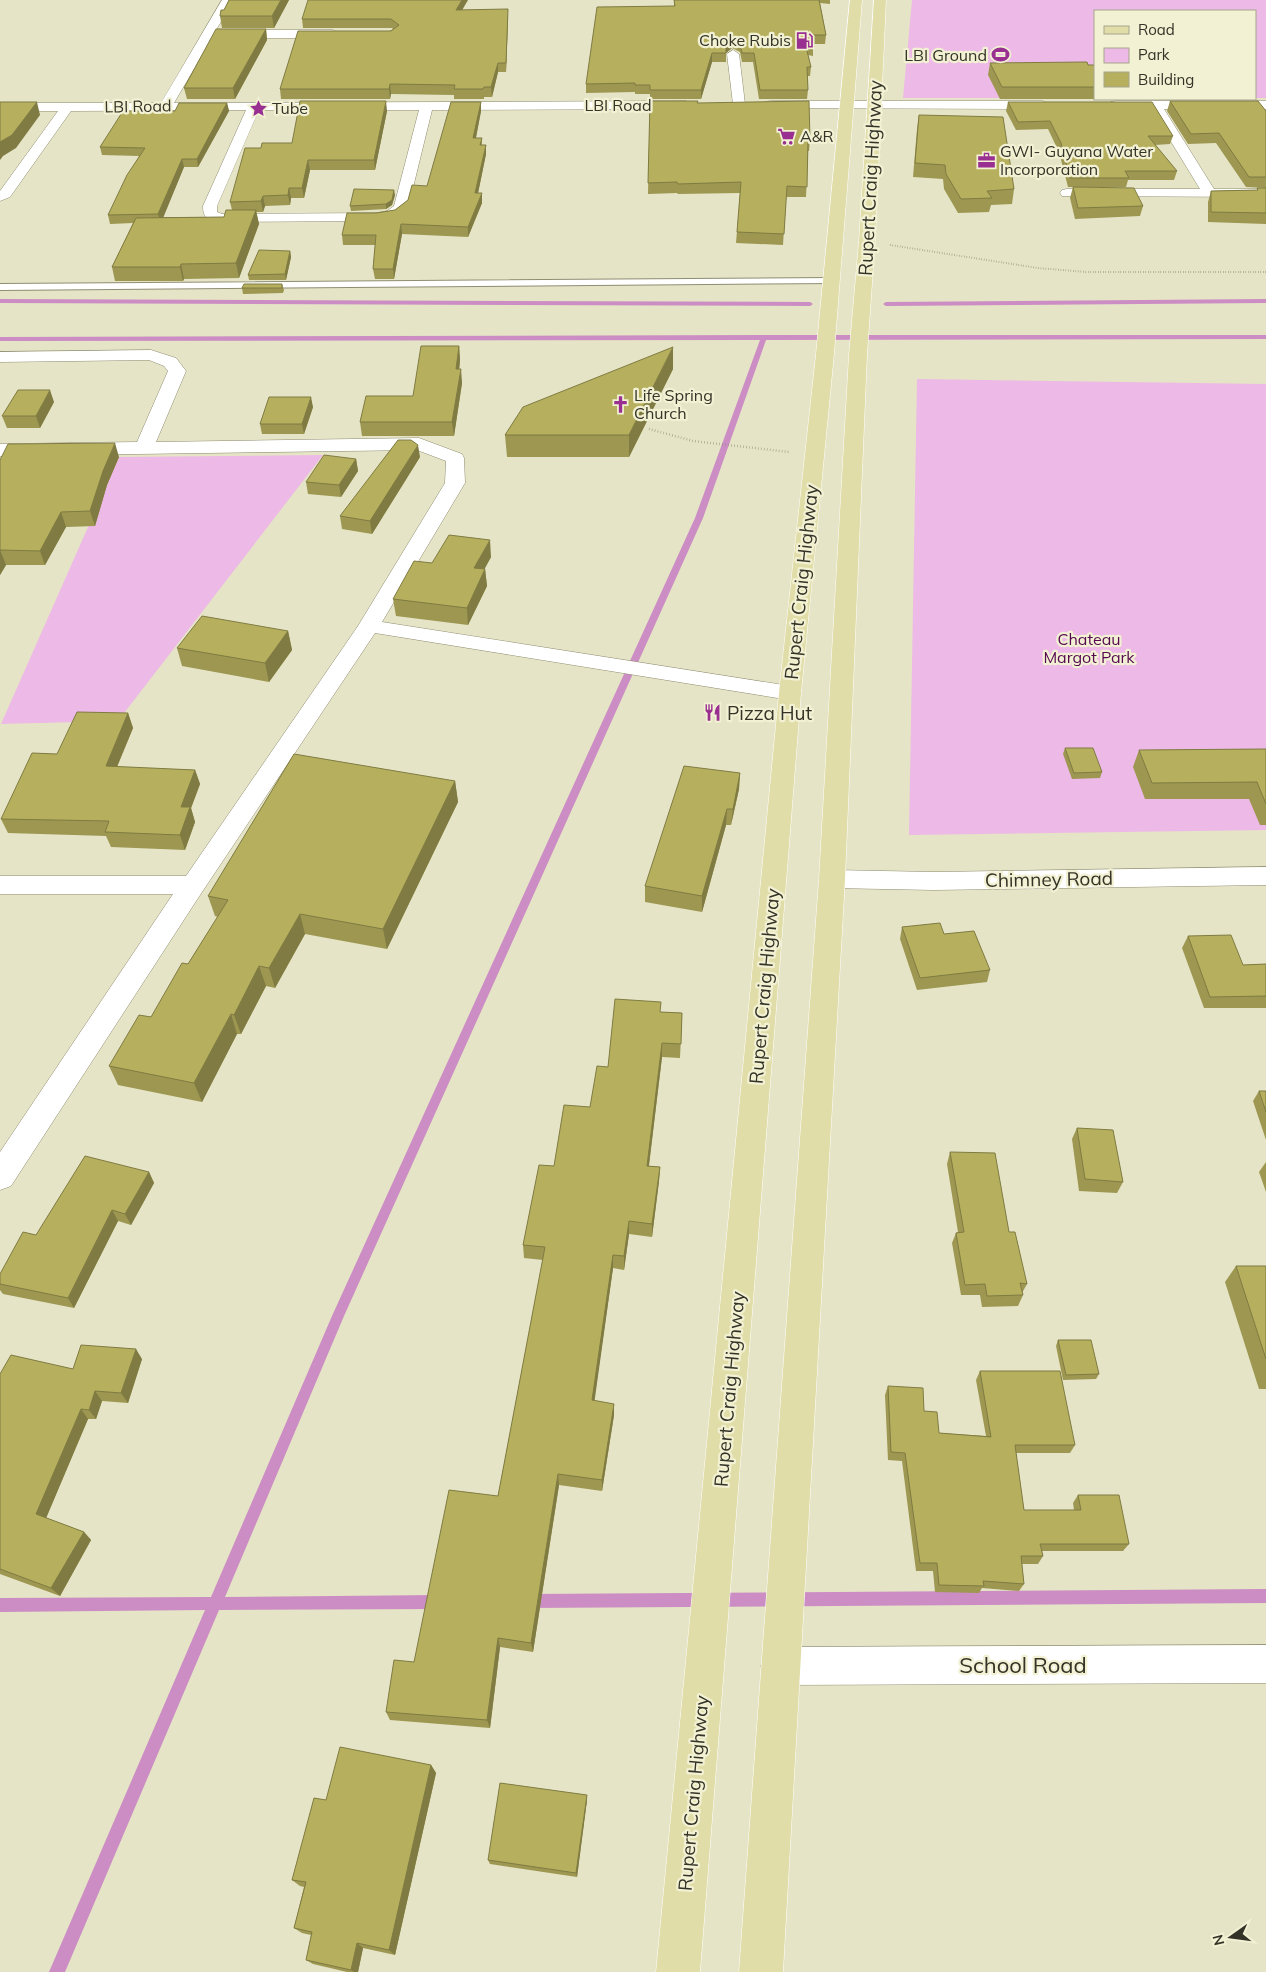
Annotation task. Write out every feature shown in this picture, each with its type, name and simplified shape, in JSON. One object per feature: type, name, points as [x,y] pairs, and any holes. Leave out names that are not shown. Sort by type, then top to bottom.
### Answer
[{"type":"main road","name":"Rupert Craig Highway","points":[[678,1972],[790,693],[832,281],[856,0]]},
{"type":"main road","name":"Rupert Craig Highway","points":[[761,1972],[832,879],[858,355],[868,241],[880,0]]},
{"type":"street","points":[[166,105],[228,0]]},
{"type":"street","points":[[207,34],[344,34]]},
{"type":"street","points":[[733,54],[744,104],[1058,105]]},
{"type":"street","name":"LBI Road","points":[[0,107],[700,104]]},
{"type":"street","points":[[254,106],[210,206],[210,214],[220,218],[377,218],[391,215],[401,208],[427,105]]},
{"type":"street","points":[[1107,105],[1266,105]]},
{"type":"street","points":[[1155,105],[1210,193]]},
{"type":"street","points":[[0,197],[5,194],[67,107]]},
{"type":"street","points":[[1067,193],[1266,193]]},
{"type":"street","points":[[0,357],[151,355],[170,362],[177,371],[144,448]]},
{"type":"street","points":[[0,450],[419,444],[456,458],[455,483],[368,626],[193,884],[0,1178]]},
{"type":"street","points":[[368,626],[790,693]]},
{"type":"street","name":"Chimney Road","points":[[832,879],[934,881],[1266,876]]},
{"type":"street","points":[[0,885],[193,884]]},
{"type":"street","name":"School Road","points":[[780,1666],[1266,1664]]},
{"type":"lane","points":[[0,286],[832,281]]},
{"type":"path","points":[[868,241],[1038,268],[1086,272],[1266,272]]},
{"type":"path","points":[[649,429],[693,441],[760,448]]},
{"type":"green space","name":"LBI Ground","points":[[912,0],[1266,0],[1266,98],[1256,98],[1256,10],[1094,10],[1094,98],[903,98]]},
{"type":"green space","name":"Chateau Margot Park","points":[[917,379],[1266,384],[1266,830],[909,835]]},
{"type":"green space","points":[[323,455],[118,721],[1,724],[119,457]]},
{"type":"building","points":[[229,0],[281,0],[272,16],[220,16],[221,10],[224,10]]},
{"type":"building","points":[[308,0],[462,0],[456,10],[508,9],[506,63],[498,63],[491,87],[484,87],[483,89],[454,89],[455,85],[390,84],[389,89],[280,89],[298,31],[391,31],[399,25],[391,19],[302,19]]},
{"type":"building","points":[[674,0],[819,0],[826,35],[811,35],[814,47],[806,47],[811,67],[807,67],[808,90],[760,90],[754,53],[742,53],[740,44],[732,40],[726,45],[726,53],[712,53],[701,90],[650,90],[650,85],[635,85],[635,83],[586,84],[597,7],[675,6]]},
{"type":"building","points":[[216,29],[266,29],[233,88],[184,88]]},
{"type":"building","points":[[1087,62],[1088,65],[1094,65],[1094,87],[1002,87],[990,63]]},
{"type":"building","points":[[300,101],[386,101],[374,160],[308,160],[302,188],[289,188],[288,195],[263,196],[261,201],[230,202],[245,148],[261,148],[262,143],[292,143]]},
{"type":"building","points":[[650,101],[698,101],[697,103],[809,101],[810,140],[808,140],[807,187],[787,186],[784,234],[737,232],[741,182],[648,183]]},
{"type":"building","points":[[1170,101],[1258,101],[1266,111],[1266,177],[1249,177],[1219,133],[1191,134]]},
{"type":"building","points":[[0,102],[37,102],[12,135],[0,142]]},
{"type":"building","points":[[451,102],[481,102],[473,138],[482,138],[480,145],[486,145],[475,193],[482,193],[468,227],[401,224],[393,269],[373,269],[376,235],[342,235],[347,213],[376,213],[395,210],[408,200],[412,185],[427,186]]},
{"type":"building","points":[[1008,102],[1152,102],[1173,136],[1148,136],[1177,171],[1125,171],[1129,178],[1070,178],[1061,143],[1050,121],[1018,122]]},
{"type":"building","points":[[179,103],[227,103],[197,159],[182,159],[158,214],[108,215],[127,175],[145,148],[100,147],[123,111],[175,111]]},
{"type":"building","points":[[919,115],[1003,117],[1014,189],[987,191],[992,198],[961,199],[946,174],[945,165],[915,163]]},
{"type":"building","points":[[1073,187],[1134,188],[1143,206],[1078,208]]},
{"type":"building","points":[[1257,188],[1266,188],[1266,213],[1211,212],[1211,191],[1258,190]]},
{"type":"building","points":[[354,189],[394,190],[392,200],[386,204],[350,206]]},
{"type":"building","points":[[226,210],[256,210],[236,263],[181,264],[180,267],[112,267],[136,218],[224,217]]},
{"type":"building","points":[[259,250],[290,251],[285,274],[248,275]]},
{"type":"building","points":[[244,284],[282,284],[282,288],[242,288]]},
{"type":"building","points":[[421,346],[459,346],[456,369],[461,369],[452,422],[360,422],[366,396],[413,396]]},
{"type":"building","points":[[673,347],[629,435],[505,435],[523,407]]},
{"type":"building","points":[[18,390],[50,390],[36,416],[2,416]]},
{"type":"building","points":[[269,397],[311,397],[302,424],[260,424]]},
{"type":"building","points":[[398,440],[411,440],[418,445],[370,521],[340,516]]},
{"type":"building","points":[[115,443],[103,471],[90,511],[61,512],[40,551],[0,550],[0,460],[8,444]]},
{"type":"building","points":[[324,455],[356,459],[339,485],[306,482]]},
{"type":"building","points":[[449,535],[490,540],[474,568],[485,569],[467,608],[393,599],[414,561],[432,563]]},
{"type":"building","points":[[202,616],[288,631],[265,663],[177,648]]},
{"type":"building","points":[[77,712],[128,713],[106,766],[195,770],[181,807],[190,807],[180,835],[105,832],[109,821],[1,819],[32,753],[57,754]]},
{"type":"building","points":[[1065,748],[1093,748],[1102,772],[1074,773]]},
{"type":"building","points":[[1266,749],[1266,804],[1257,782],[1152,783],[1139,750]]},
{"type":"building","points":[[294,754],[455,781],[383,929],[300,914],[269,968],[259,966],[234,1015],[231,1014],[194,1083],[109,1066],[139,1015],[151,1017],[182,963],[188,964],[228,900],[208,896]]},
{"type":"building","points":[[684,766],[740,773],[733,809],[727,809],[702,896],[645,886]]},
{"type":"building","points":[[940,923],[944,934],[974,931],[990,970],[920,978],[902,927]]},
{"type":"building","points":[[1231,935],[1243,965],[1266,964],[1266,996],[1210,997],[1188,936]]},
{"type":"building","points":[[615,999],[661,1002],[660,1012],[682,1013],[681,1044],[662,1043],[647,1166],[660,1167],[652,1224],[629,1221],[624,1256],[613,1255],[592,1400],[614,1404],[602,1480],[558,1474],[531,1643],[498,1638],[487,1720],[386,1712],[394,1660],[414,1662],[449,1490],[498,1496],[545,1247],[523,1245],[539,1165],[554,1166],[564,1105],[590,1107],[597,1066],[608,1067]]},
{"type":"building","points":[[1259,1091],[1266,1091],[1266,1112]]},
{"type":"building","points":[[1077,1128],[1113,1130],[1123,1182],[1085,1179]]},
{"type":"building","points":[[950,1152],[995,1153],[1009,1232],[1015,1232],[1027,1284],[1020,1283],[1023,1295],[987,1296],[985,1284],[965,1285],[956,1233],[964,1232]]},
{"type":"building","points":[[85,1156],[149,1172],[125,1214],[112,1210],[68,1298],[0,1284],[0,1274],[23,1232],[36,1235]]},
{"type":"building","points":[[1236,1266],[1266,1266],[1266,1359]]},
{"type":"building","points":[[1058,1340],[1091,1340],[1099,1374],[1066,1375]]},
{"type":"building","points":[[81,1345],[136,1349],[121,1393],[95,1391],[89,1410],[81,1409],[36,1514],[84,1532],[51,1588],[0,1569],[0,1374],[11,1355],[73,1369]]},
{"type":"building","points":[[980,1371],[1060,1371],[1075,1445],[1015,1445],[1024,1510],[1081,1510],[1078,1495],[1119,1495],[1129,1544],[1040,1544],[1043,1556],[1021,1556],[1024,1584],[983,1581],[984,1586],[939,1585],[937,1563],[920,1563],[905,1453],[891,1452],[888,1386],[923,1388],[924,1411],[937,1412],[939,1433],[991,1437]]},
{"type":"building","points":[[340,1747],[431,1765],[389,1950],[357,1943],[351,1970],[306,1960],[312,1932],[294,1928],[306,1882],[292,1880],[314,1798],[326,1800]]},
{"type":"building","points":[[500,1783],[587,1795],[576,1873],[488,1860]]},
{"type":"waterway","points":[[0,301],[810,304]]},
{"type":"waterway","points":[[886,304],[1266,301]]},
{"type":"waterway","points":[[764,338],[1266,337]]},
{"type":"waterway","points":[[0,339],[764,338]]},
{"type":"waterway","points":[[215,1604],[338,1316],[699,518],[764,338]]},
{"type":"waterway","points":[[527,1601],[1266,1596]]},
{"type":"waterway","points":[[215,1604],[440,1602]]},
{"type":"waterway","points":[[0,1605],[215,1604]]},
{"type":"waterway","points":[[57,1972],[215,1604]]},
{"type":"place","name":"Choke Rubis","points":[[805,40]]},
{"type":"place","name":"LBI Ground","points":[[1001,55]]},
{"type":"place","name":"Tube","points":[[258,108]]},
{"type":"place","name":"A&R","points":[[786,136]]},
{"type":"place","name":"GWI- Guyana Water Incorporation","points":[[986,160]]},
{"type":"place","name":"Life Spring Church","points":[[620,404]]},
{"type":"place","name":"Pizza Hut","points":[[713,713]]}]
